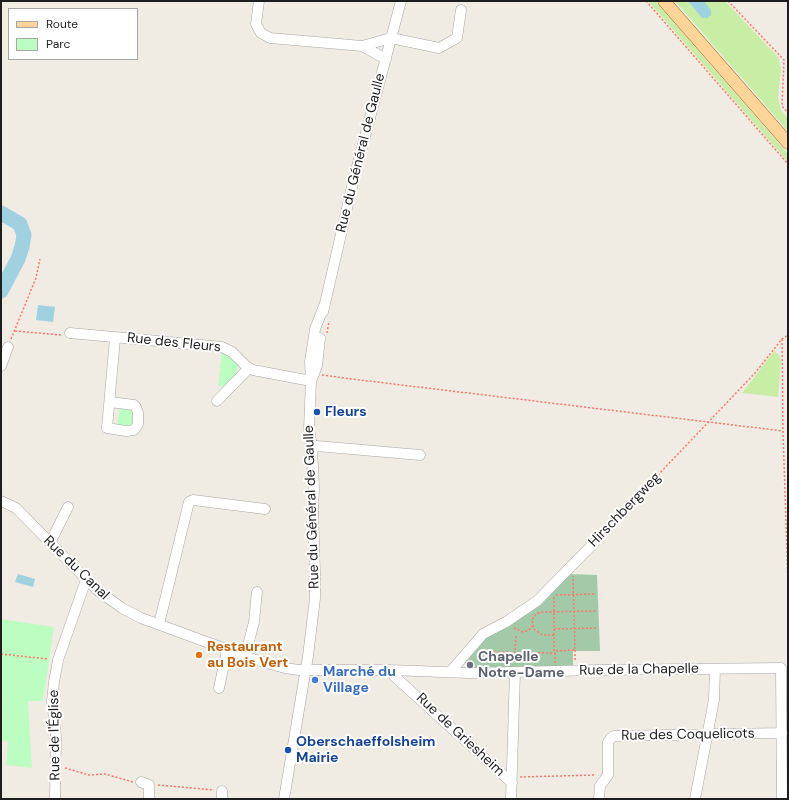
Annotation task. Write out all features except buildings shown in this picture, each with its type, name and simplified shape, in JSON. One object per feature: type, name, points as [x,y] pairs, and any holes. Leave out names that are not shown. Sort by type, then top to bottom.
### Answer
[{"type":"main road","points":[[664,1],[788,143]]},
{"type":"street","points":[[259,1],[256,24],[261,33],[270,38],[362,46],[391,38],[439,48],[457,38],[460,10]]},
{"type":"street","name":"Rue du Général de Gaulle","points":[[284,799],[306,670],[313,618],[315,584],[314,498],[312,447],[309,429],[313,377],[310,370],[310,354],[315,329],[324,306],[354,178],[401,1]]},
{"type":"street","points":[[362,46],[386,59]]},
{"type":"street","name":"Rue des Fleurs","points":[[70,333],[225,348],[232,352],[249,368],[256,371],[313,377]]},
{"type":"street","name":"Rue des Fleurs","points":[[110,402],[134,405],[138,410],[138,424],[134,430],[107,428],[115,338]]},
{"type":"street","points":[[1,366],[8,347]]},
{"type":"street","points":[[217,401],[249,368]]},
{"type":"street","points":[[312,447],[317,446],[420,455]]},
{"type":"street","points":[[159,624],[190,502],[193,500],[265,508]]},
{"type":"street","name":"Rue du Canal","points":[[1,501],[16,508],[86,580],[112,602],[141,618],[245,657],[284,668],[306,670]]},
{"type":"street","points":[[50,543],[68,507]]},
{"type":"street","name":"Hirschbergweg","points":[[450,672],[483,634],[506,622],[537,601],[594,542]]},
{"type":"street","name":"Rue de l'Église","points":[[55,799],[56,737],[52,701],[54,682],[58,660],[86,580]]},
{"type":"street","points":[[245,657],[254,622],[257,592]]},
{"type":"street","points":[[219,688],[227,650]]},
{"type":"street","name":"Rue de la Chapelle","points":[[306,670],[390,670],[469,673],[576,670],[782,668],[782,733]]},
{"type":"street","points":[[695,799],[714,700],[715,669]]},
{"type":"street","name":"Rue de Griesheim","points":[[390,670],[394,676],[512,780]]},
{"type":"street","points":[[511,799],[515,672]]},
{"type":"street","points":[[782,733],[782,799]]},
{"type":"street","name":"Rue des Coquelicots","points":[[599,799],[600,786],[608,775],[608,747],[610,740],[614,736],[782,733]]},
{"type":"street","points":[[145,784],[149,799]]},
{"type":"path","points":[[646,1],[788,164]]},
{"type":"path","points":[[728,1],[784,60],[782,106],[788,113]]},
{"type":"path","points":[[8,347],[36,278],[40,259]]},
{"type":"path","points":[[326,335],[330,316]]},
{"type":"path","points":[[14,332],[66,335],[70,333]]},
{"type":"path","name":"Hirschbergweg","points":[[594,542],[755,373],[782,339],[788,335]]},
{"type":"path","points":[[782,339],[783,431],[788,583]]},
{"type":"path","points":[[313,377],[352,379],[783,431]]},
{"type":"path","points":[[570,567],[573,575],[576,670]]},
{"type":"path","points":[[555,666],[554,595],[596,594]]},
{"type":"path","points":[[554,635],[542,635],[536,632],[532,626],[532,620],[536,614],[543,612],[596,612]]},
{"type":"path","points":[[512,627],[523,632],[529,630],[532,626]]},
{"type":"path","points":[[554,629],[598,628]]},
{"type":"path","points":[[515,672],[516,636]]},
{"type":"path","points":[[469,650],[472,652],[515,653],[575,650]]},
{"type":"path","points":[[1,654],[58,660]]},
{"type":"path","points":[[63,767],[83,774],[105,774],[133,782],[166,785],[222,795]]},
{"type":"path","points":[[512,780],[608,775]]},
{"type":"green space","points":[[648,1],[655,1],[788,154],[788,162]]},
{"type":"green space","points":[[675,1],[725,1],[778,57],[781,69],[778,98],[781,110],[788,119],[788,131]]},
{"type":"green space","points":[[774,351],[779,355],[781,361],[778,397],[742,393]]},
{"type":"green space","points":[[222,352],[229,355],[238,364],[238,368],[235,376],[228,383],[223,386],[218,386]]},
{"type":"green space","points":[[120,407],[133,408],[135,421],[131,426],[117,425]]},
{"type":"green space","points":[[570,574],[597,575],[600,651],[573,651],[573,667],[474,669],[474,663],[465,663],[465,660],[483,640],[541,605]]},
{"type":"green space","points":[[1,619],[54,627],[43,701],[28,701],[32,768],[6,765],[8,742],[1,740]]},
{"type":"water","points":[[688,1],[704,1],[711,10],[711,15],[707,18],[702,18]]},
{"type":"water","points":[[38,305],[55,307],[53,322],[36,320]]},
{"type":"water","points":[[18,574],[35,579],[33,587],[15,582]]},
{"type":"waterway","points":[[1,213],[20,224],[24,235],[18,259],[1,291]]},
{"type":"place","name":"Fleurs","points":[[317,412]]},
{"type":"place","name":"Restaurant au Bois Vert","points":[[199,655]]},
{"type":"place","name":"Chapelle Notre-Dame","points":[[470,665]]},
{"type":"place","name":"Marché du Village","points":[[315,680]]},
{"type":"place","name":"Oberschaeffolsheim Mairie","points":[[288,750]]}]
